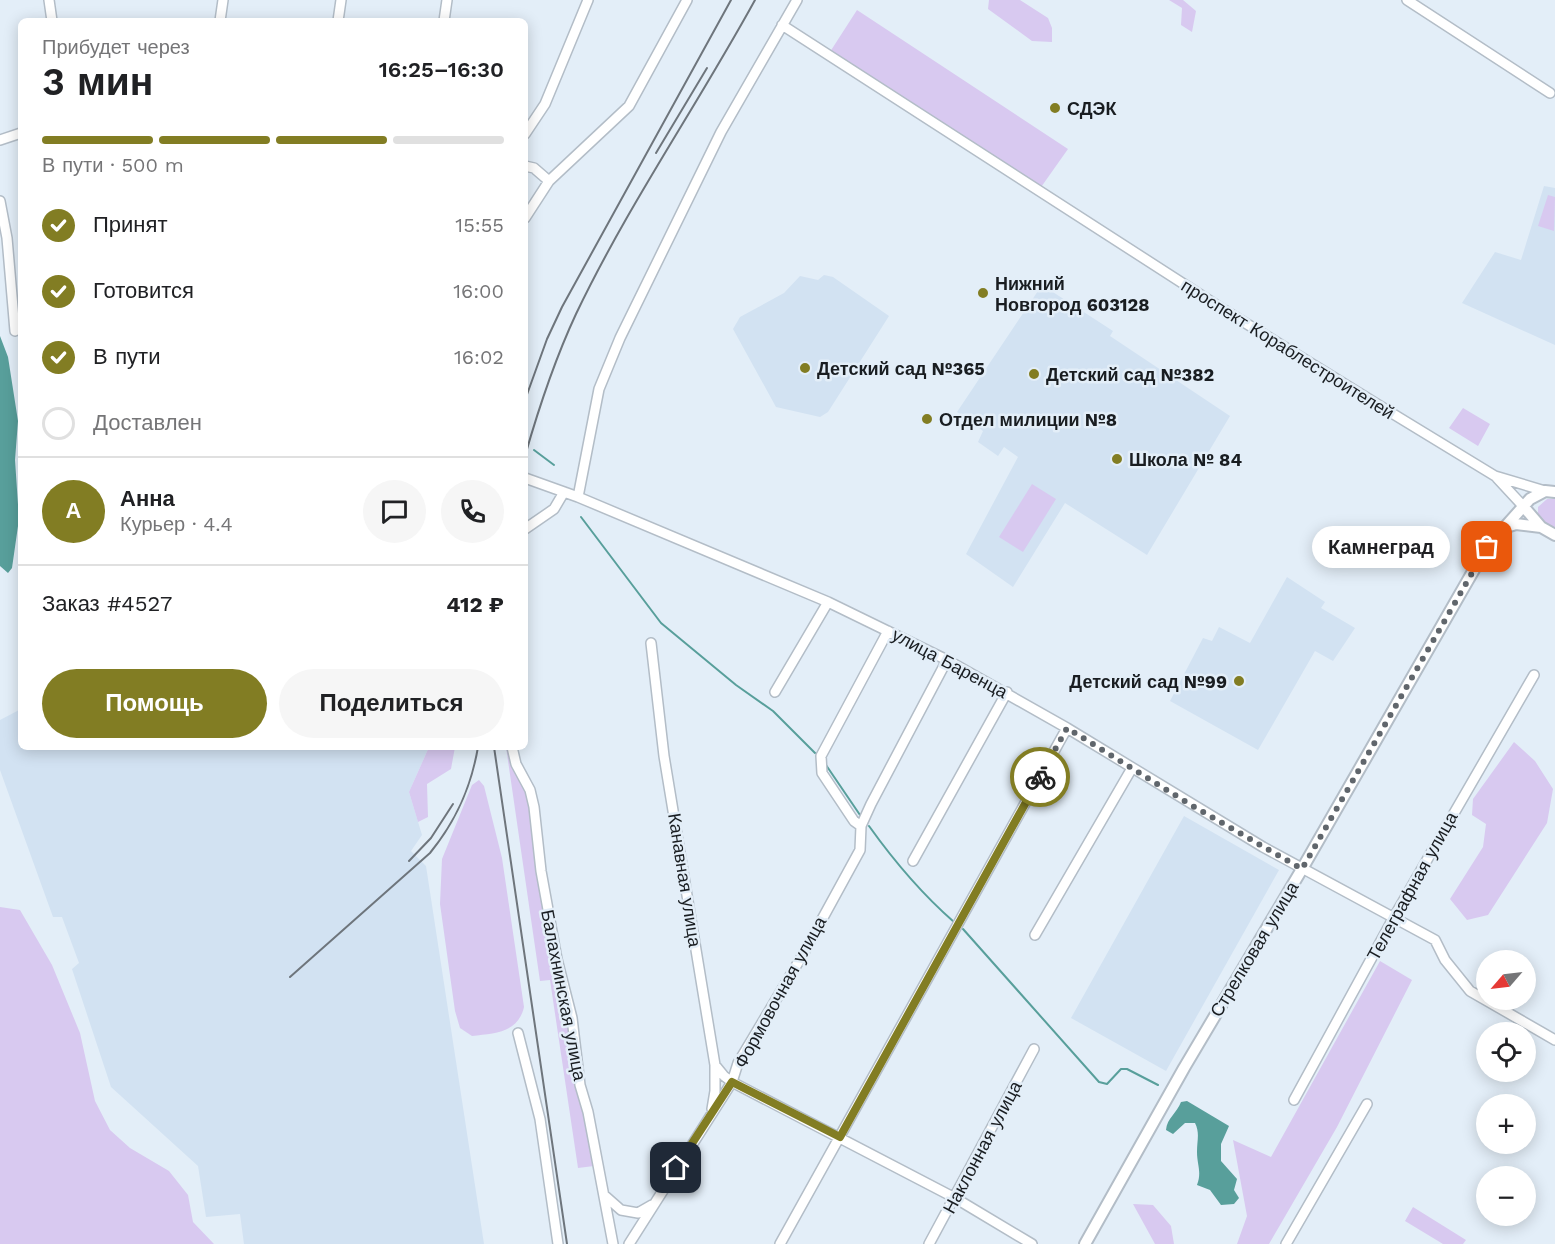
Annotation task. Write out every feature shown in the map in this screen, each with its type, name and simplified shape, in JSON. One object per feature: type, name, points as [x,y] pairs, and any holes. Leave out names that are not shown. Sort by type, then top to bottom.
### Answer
[{"type":"main road","name":"Стрелковая улица","points":[[1085,1244],[1152,1122],[1302,869],[1487,547],[1523,506],[1550,491]]},
{"type":"main road","points":[[1523,506],[1541,527],[1555,535]]},
{"type":"main road","points":[[1502,528],[1516,524],[1541,527]]},
{"type":"street","points":[[49,0],[52,18]]},
{"type":"street","points":[[220,18],[223,0]]},
{"type":"street","points":[[338,18],[341,0]]},
{"type":"street","points":[[444,18],[447,0]]},
{"type":"street","points":[[528,130],[545,104],[588,0]]},
{"type":"street","points":[[528,213],[549,181],[629,106],[687,0]]},
{"type":"street","points":[[578,496],[603,378],[721,132],[797,0]]},
{"type":"street","points":[[1407,0],[1550,93]]},
{"type":"street","name":"проспект Кораблестроителей","points":[[782,25],[1221,308],[1495,476],[1550,491]]},
{"type":"street","points":[[0,140],[18,134]]},
{"type":"street","points":[[528,166],[534,168],[549,181]]},
{"type":"street","points":[[0,201],[7,238],[15,331]]},
{"type":"street","points":[[1495,476],[1523,506]]},
{"type":"street","name":"улица Баренца","points":[[528,479],[578,496],[828,602],[947,660],[1067,728],[1200,811],[1435,940],[1445,960],[1470,991],[1555,1040]]},
{"type":"street","points":[[528,527],[554,509],[564,492]]},
{"type":"street","points":[[775,692],[828,602]]},
{"type":"street","points":[[861,826],[854,821],[822,773],[821,756],[888,631]]},
{"type":"street","name":"Канавная улица","points":[[651,643],[664,756],[715,1065],[715,1091],[710,1116]]},
{"type":"street","name":"Формовочная улица","points":[[629,1244],[732,1082],[738,1063],[797,966],[860,850],[863,838],[861,826],[947,660]]},
{"type":"street","name":"Телеграфная улица","points":[[1294,1100],[1394,917],[1534,675]]},
{"type":"street","points":[[913,861],[1007,693]]},
{"type":"street","points":[[780,1244],[1067,728]]},
{"type":"street","name":"Балахнинская улица","points":[[513,750],[516,764],[530,790],[534,807],[543,882],[572,1018],[580,1084],[588,1112],[613,1244]]},
{"type":"street","points":[[1035,935],[1132,768]]},
{"type":"street","points":[[518,1033],[540,1119],[558,1244]]},
{"type":"street","name":"Наклонная улица","points":[[929,1244],[1034,1049]]},
{"type":"street","points":[[715,1065],[724,1077],[732,1082],[955,1198],[1032,1244]]},
{"type":"street","points":[[1286,1244],[1367,1104]]},
{"type":"street","points":[[604,1195],[621,1210],[638,1213],[654,1203]]},
{"type":"shaded area","points":[[989,0],[1020,0],[1048,18],[1052,28],[1052,42],[1032,41],[988,9]]},
{"type":"shaded area","points":[[1169,0],[1183,0],[1196,11],[1192,32],[1181,25],[1182,8]]},
{"type":"shaded area","points":[[857,10],[1068,149],[1039,190],[828,55]]},
{"type":"shaded area","points":[[1544,186],[1555,188],[1555,345],[1462,303],[1495,252],[1521,260]]},
{"type":"shaded area","points":[[1548,195],[1555,197],[1554,231],[1538,226]]},
{"type":"shaded area","name":"Детский сад №365","points":[[824,275],[833,277],[889,316],[828,412],[820,417],[776,407],[733,329],[740,317],[784,293],[800,276],[818,280]]},
{"type":"shaded area","name":"Школа № 84","points":[[1042,285],[1113,331],[1110,336],[1230,416],[1147,555],[1065,503],[1013,587],[966,554],[1018,457],[1004,447],[998,456],[978,442],[983,431],[957,412]]},
{"type":"shaded area","points":[[0,336],[8,357],[18,421],[15,460],[18,526],[12,568],[8,573],[0,566]]},
{"type":"shaded area","points":[[1463,408],[1490,424],[1478,446],[1449,428]]},
{"type":"shaded area","points":[[1032,484],[1056,499],[1023,552],[999,537]]},
{"type":"shaded area","points":[[1547,499],[1555,499],[1555,530],[1538,517],[1538,507]]},
{"type":"shaded area","name":"Детский сад №99","points":[[1287,577],[1325,602],[1321,608],[1355,628],[1333,661],[1315,651],[1258,750],[1170,701],[1203,638],[1212,641],[1219,627],[1250,643]]},
{"type":"shaded area","points":[[18,711],[18,750],[428,750],[409,792],[422,835],[411,851],[426,866],[484,1244],[244,1244],[240,1214],[206,1217],[198,1166],[111,1087],[72,969],[79,963],[62,917],[53,917],[0,770],[0,720]]},
{"type":"shaded area","points":[[1514,742],[1535,761],[1553,789],[1547,823],[1488,915],[1467,920],[1450,899],[1483,847],[1486,824],[1472,815],[1473,799]]},
{"type":"shaded area","points":[[428,750],[454,750],[451,769],[427,784],[428,817],[418,822],[409,792]]},
{"type":"shaded area","points":[[506,750],[511,750],[527,794],[594,1166],[578,1168],[550,980],[540,981]]},
{"type":"shaded area","points":[[479,780],[484,786],[502,858],[524,1007],[521,1016],[511,1027],[472,1036],[460,1028],[455,1011],[440,904],[442,859],[472,785]]},
{"type":"shaded area","points":[[1184,816],[1279,870],[1166,1071],[1071,1018]]},
{"type":"shaded area","points":[[0,907],[20,910],[52,965],[80,1033],[95,1101],[110,1130],[130,1148],[169,1171],[188,1195],[193,1222],[214,1244],[0,1244]]},
{"type":"shaded area","points":[[1380,961],[1412,980],[1337,1127],[1269,1244],[1237,1244],[1247,1216],[1233,1140],[1271,1157]]},
{"type":"shaded area","points":[[1187,1101],[1229,1126],[1221,1144],[1221,1161],[1237,1179],[1234,1190],[1239,1198],[1234,1204],[1221,1205],[1210,1190],[1197,1185],[1198,1133],[1195,1123],[1185,1123],[1173,1134],[1166,1130],[1168,1122],[1181,1102]]},
{"type":"shaded area","points":[[1133,1204],[1153,1205],[1171,1226],[1174,1244],[1155,1244]]},
{"type":"shaded area","points":[[1413,1207],[1466,1240],[1463,1244],[1443,1244],[1405,1221]]},
{"type":"waterway","points":[[534,450],[554,465]]},
{"type":"waterway","points":[[581,517],[661,623],[736,685],[773,711],[815,753]]},
{"type":"waterway","points":[[826,765],[860,815]]},
{"type":"waterway","points":[[869,826],[909,877],[954,922]]},
{"type":"waterway","points":[[963,929],[1099,1082],[1107,1084],[1121,1069],[1127,1069],[1158,1085]]},
{"type":"railway","points":[[528,392],[547,339],[562,307],[731,0]]},
{"type":"railway","points":[[528,446],[561,348],[596,274],[755,0]]},
{"type":"railway","points":[[656,153],[707,68]]},
{"type":"railway","points":[[290,977],[430,853],[455,816],[467,790],[477,750]]},
{"type":"railway","points":[[494,750],[567,1244]]},
{"type":"railway","points":[[409,861],[431,838],[453,804]]},
{"type":"way so far","points":[[1040,777],[1067,728],[1191,805],[1302,869],[1487,547]]},
{"type":"place","name":"СДЭК","points":[[1055,108]]},
{"type":"place","name":"Нижний Новгород 603128","points":[[983,293]]},
{"type":"place","name":"Детский сад №365","points":[[805,368]]},
{"type":"place","name":"Детский сад №382","points":[[1034,374]]},
{"type":"place","name":"Отдел милиции №8","points":[[927,419]]},
{"type":"place","name":"Школа № 84","points":[[1117,459]]},
{"type":"place","name":"Камнеград","points":[[1487,547]]},
{"type":"place","name":"Детский сад №99","points":[[1239,681]]},
{"type":"route","points":[[676,1168],[732,1082],[840,1137],[849,1125],[1040,777]]}]
